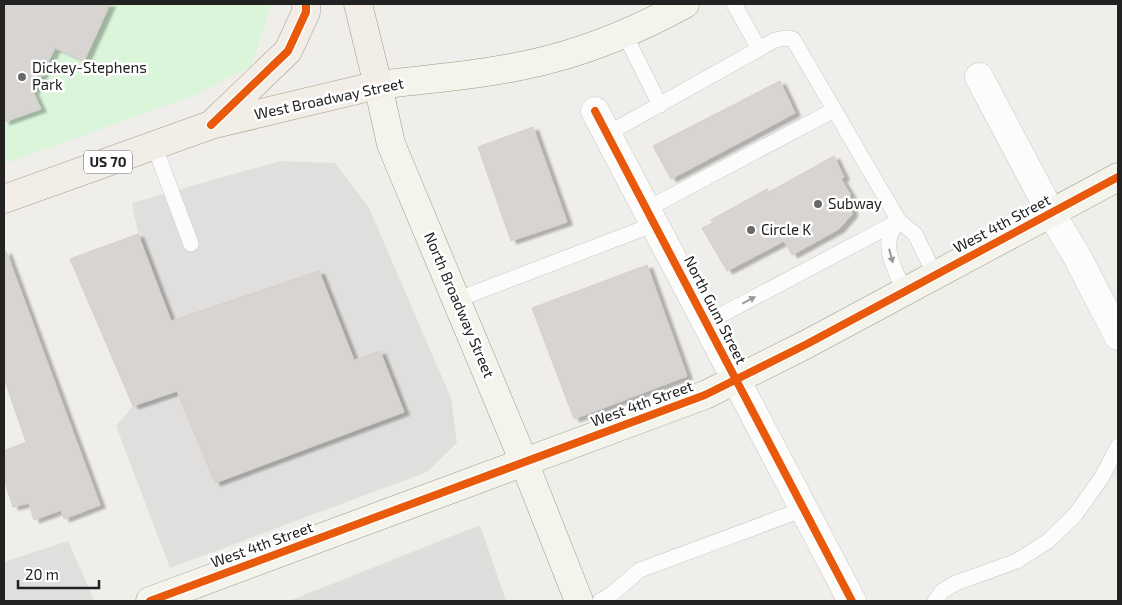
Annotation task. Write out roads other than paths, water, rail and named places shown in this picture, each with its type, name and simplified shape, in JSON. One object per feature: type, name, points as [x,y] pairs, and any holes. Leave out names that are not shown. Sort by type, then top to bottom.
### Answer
[{"type":"main road","name":"US 70","points":[[211,125],[288,51],[306,12],[306,4]]},
{"type":"main road","name":"North Broadway Street","points":[[358,4],[378,85]]},
{"type":"main road","name":"West Broadway Street","points":[[4,199],[211,125],[378,85]]},
{"type":"street","name":"West Broadway Street","points":[[378,85],[525,65],[551,59],[593,46],[685,4]]},
{"type":"street","points":[[979,78],[1078,258],[1117,334]]},
{"type":"street","name":"North Broadway Street","points":[[378,85],[391,144],[524,462],[579,601]]},
{"type":"street","name":"North Gum Street","points":[[601,122],[852,601]]},
{"type":"street","name":"West 4th Street","points":[[150,601],[705,395],[905,292],[1118,177]]},
{"type":"lane","points":[[734,4],[759,50]]},
{"type":"lane","points":[[624,33],[660,105]]},
{"type":"lane","points":[[601,122],[660,105],[775,40],[793,39],[899,221],[915,234],[935,275]]},
{"type":"lane","points":[[456,300],[651,216],[834,110]]},
{"type":"lane","points":[[154,145],[191,244]]},
{"type":"lane","points":[[899,221],[891,230],[889,251],[905,292]]},
{"type":"lane","points":[[706,323],[899,221]]},
{"type":"lane","points":[[935,601],[942,591],[956,583],[1017,561],[1048,541],[1075,515],[1102,477],[1118,446]]},
{"type":"lane","points":[[600,601],[612,594],[640,570],[804,509]]},
{"type":"place","name":"Dickey-Stephens Park","points":[[22,77]]},
{"type":"place","name":"Subway","points":[[818,204]]},
{"type":"place","name":"Circle K","points":[[751,230]]}]
